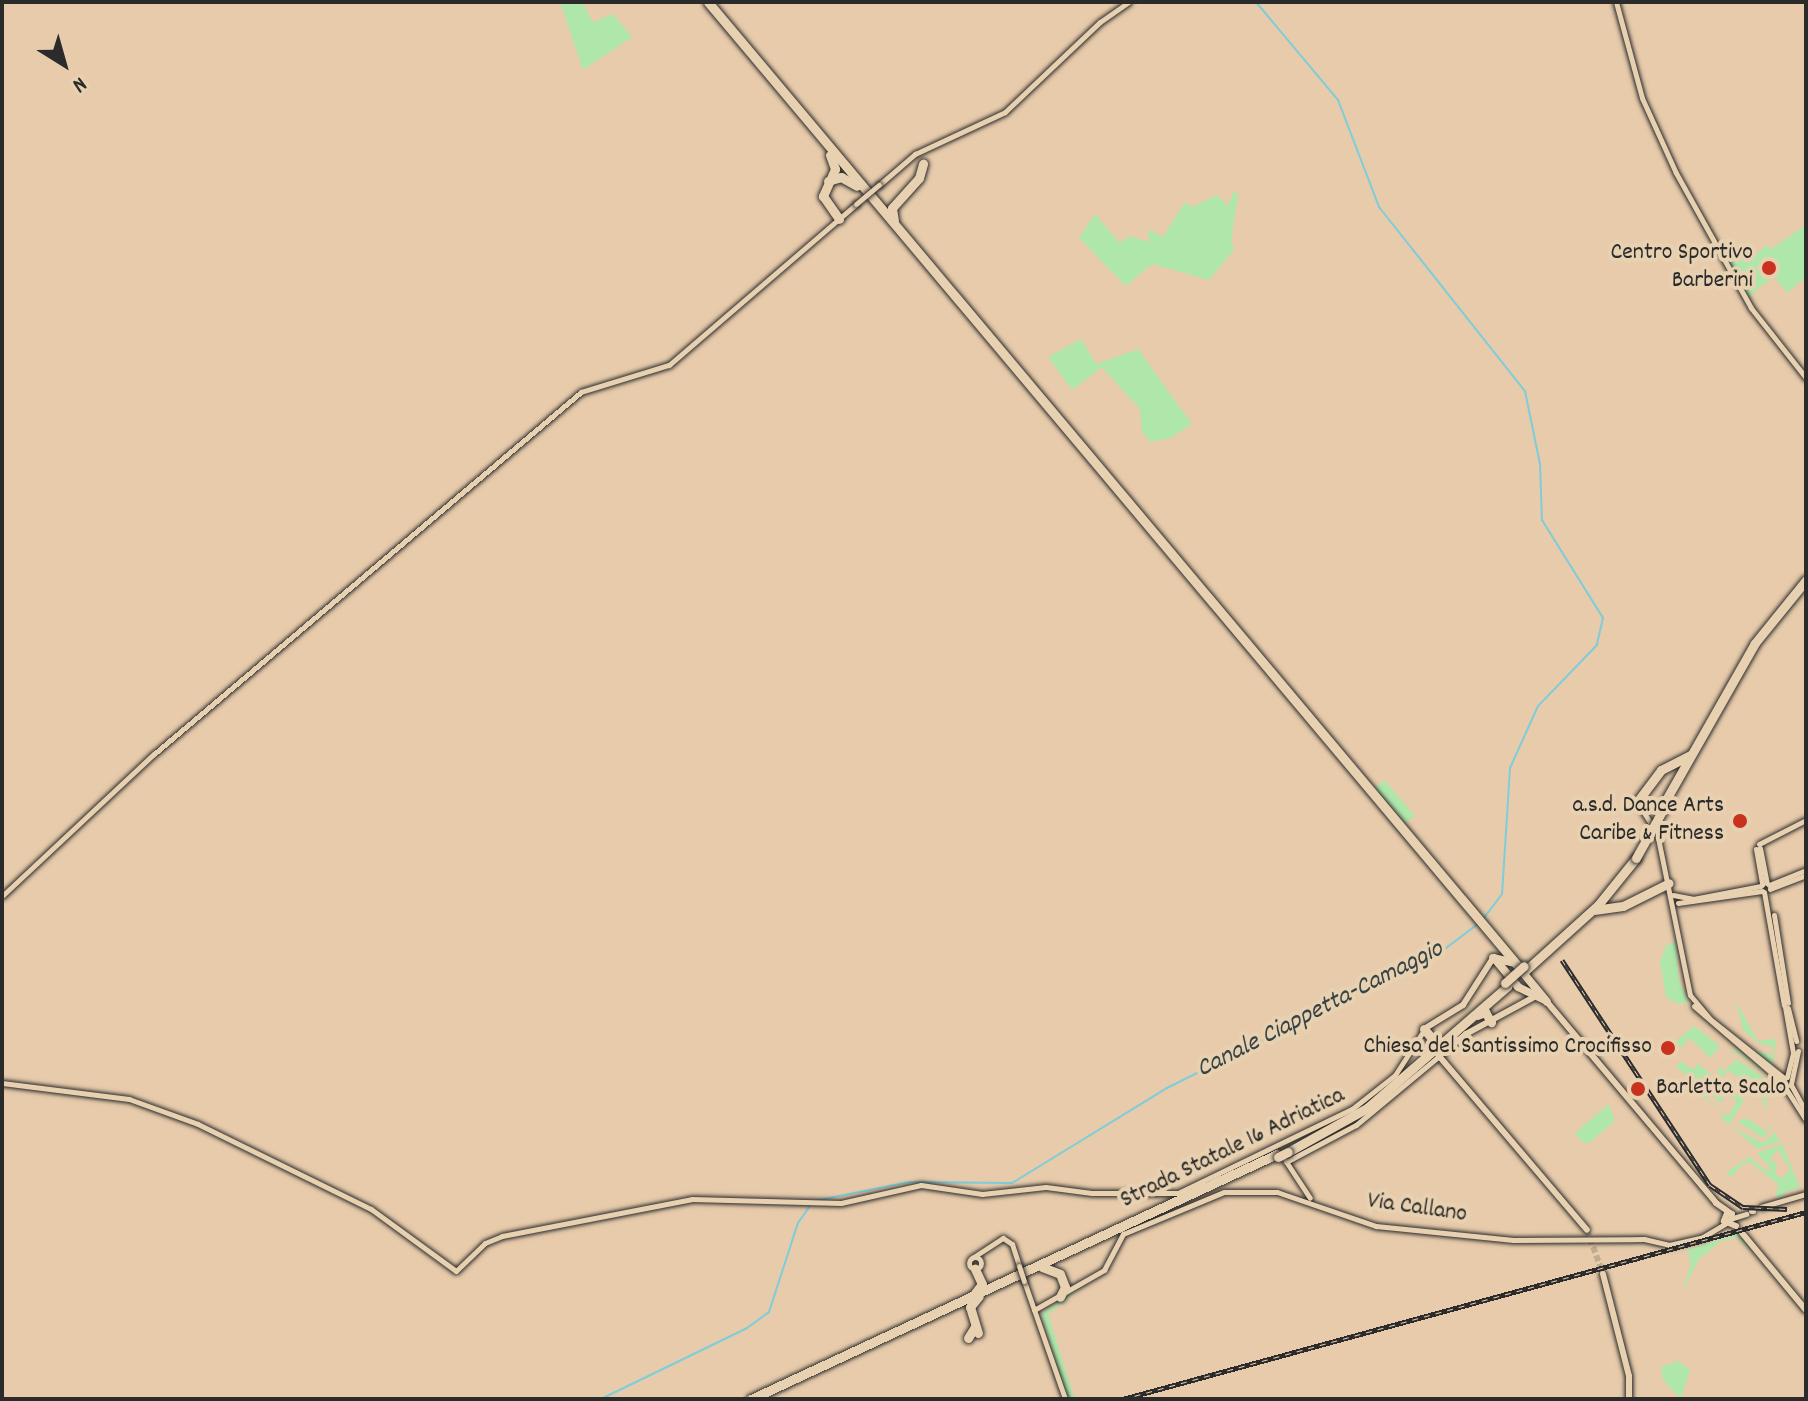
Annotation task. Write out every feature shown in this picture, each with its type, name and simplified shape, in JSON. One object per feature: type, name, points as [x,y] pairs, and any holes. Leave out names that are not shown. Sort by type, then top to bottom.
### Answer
[{"type":"highway","points":[[706,2],[1480,923],[1497,960]]},
{"type":"highway","points":[[706,2],[1519,967]]},
{"type":"highway","points":[[821,142],[835,163],[823,196],[836,216]]},
{"type":"highway","points":[[902,233],[892,216],[897,201],[919,178],[920,158]]},
{"type":"highway","points":[[828,181],[841,177],[881,203],[897,201]]},
{"type":"highway","name":"Strada Statale 16 Adriatica","points":[[1571,927],[1614,888],[1771,620],[1806,582]]},
{"type":"highway","name":"Strada Statale 16 Adriatica","points":[[1664,806],[1692,752],[1708,729]]},
{"type":"highway","points":[[1637,802],[1668,764],[1692,752]]},
{"type":"highway","points":[[1668,764],[1678,771],[1674,785]]},
{"type":"highway","name":"Strada Statale 16 Adriatica","points":[[751,1399],[1282,1154],[1342,1121],[1508,987],[1612,886],[1634,857]]},
{"type":"highway","points":[[1614,888],[1610,902],[1619,907]]},
{"type":"highway","points":[[1591,912],[1675,898]]},
{"type":"highway","points":[[1494,1020],[1488,1007],[1508,987]]},
{"type":"highway","points":[[1427,1027],[1439,1037],[1482,1012],[1494,1020]]},
{"type":"highway","name":"Strada Statale 16 Adriatica","points":[[759,1399],[1004,1281],[1282,1154],[1367,1108],[1460,1025]]},
{"type":"highway","points":[[1415,1063],[1434,1041],[1427,1027]]},
{"type":"highway","points":[[1092,1237],[1109,1232]]},
{"type":"highway","points":[[1066,1286],[1061,1261],[1068,1252]]},
{"type":"highway","points":[[977,1263],[985,1281],[1004,1281]]},
{"type":"highway","points":[[977,1263],[981,1287],[956,1305],[977,1323]]},
{"type":"highway","points":[[1045,1264],[1066,1286]]},
{"type":"highway","points":[[968,1338],[977,1323],[979,1296]]},
{"type":"main road","points":[[1497,960],[1519,967],[1806,1310]]},
{"type":"main road","points":[[1427,1027],[1461,1007],[1497,960]]},
{"type":"main road","points":[[1485,973],[1497,960]]},
{"type":"main road","points":[[1497,960],[1518,1003]]},
{"type":"main road","points":[[1526,976],[1530,996]]},
{"type":"main road","points":[[1508,987],[1547,1002]]},
{"type":"main road","points":[[1530,996],[1439,1056],[1587,1230]]},
{"type":"main road","points":[[1603,1274],[1629,1376],[1629,1399]]},
{"type":"street","points":[[2,896],[154,754],[581,392],[669,365],[836,216],[856,204],[909,158],[920,158],[940,142],[1005,112],[1100,22],[1129,2]]},
{"type":"street","points":[[1616,2],[1642,98],[1676,173],[1751,308],[1806,378]]},
{"type":"street","points":[[1637,802],[1655,827],[1675,898],[1686,985],[1700,1011],[1787,1081],[1806,1112]]},
{"type":"street","points":[[1806,821],[1759,847],[1795,1046],[1787,1081],[1806,1120]]},
{"type":"street","points":[[1675,898],[1765,888],[1806,872]]},
{"type":"street","points":[[1282,1154],[1381,1088],[1427,1027]]},
{"type":"street","points":[[2,1083],[129,1099],[198,1124],[371,1209],[456,1271],[485,1243],[502,1236],[692,1199],[807,1202],[865,1198],[921,1185],[982,1194],[1046,1187],[1135,1194],[1178,1193],[1356,1125],[1439,1056]]},
{"type":"street","points":[[1282,1154],[1310,1199]]},
{"type":"street","name":"Via Callano","points":[[1066,1286],[1093,1277],[1108,1266],[1123,1234],[1208,1194],[1250,1191],[1310,1199],[1389,1228],[1582,1244],[1644,1239],[1669,1245],[1703,1237],[1750,1212]]},
{"type":"street","points":[[1761,1207],[1804,1193]]},
{"type":"street","points":[[977,1263],[985,1248],[997,1238],[1007,1239],[1065,1399]]},
{"type":"street","points":[[1034,1310],[1044,1306],[1066,1286]]},
{"type":"street","points":[[1029,1296],[1044,1306]]},
{"type":"street","points":[[1040,1326],[1044,1306]]},
{"type":"green space","points":[[560,2],[582,2],[593,22],[613,14],[632,37],[583,70]]},
{"type":"green space","points":[[1234,190],[1238,195],[1231,241],[1234,250],[1209,280],[1152,264],[1126,286],[1079,238],[1095,214],[1120,243],[1129,236],[1149,242],[1148,229],[1163,237],[1185,202],[1192,207],[1217,195],[1228,206]]},
{"type":"green space","name":"Centro Sportivo Barberini","points":[[1806,225],[1806,277],[1787,293],[1774,276],[1747,298],[1728,260],[1748,244],[1756,254],[1767,245],[1771,249]]},
{"type":"green space","points":[[1081,339],[1096,364],[1138,349],[1192,424],[1170,438],[1150,442],[1142,432],[1140,409],[1102,367],[1072,390],[1048,357]]},
{"type":"green space","points":[[1384,780],[1415,816],[1405,823],[1375,788]]},
{"type":"green space","points":[[1676,941],[1679,981],[1689,1002],[1678,1004],[1666,997],[1660,962],[1666,946]]},
{"type":"green space","points":[[1736,1002],[1758,1041],[1776,1039],[1773,1068],[1750,1049],[1773,1055],[1773,1047],[1760,1044],[1743,1030]]},
{"type":"green space","points":[[1694,1026],[1720,1046],[1710,1058],[1690,1038],[1681,1048],[1667,1037],[1676,1041]]},
{"type":"green space","points":[[1735,1048],[1778,1084],[1766,1098],[1767,1112],[1760,1093],[1747,1082],[1728,1071],[1723,1077],[1716,1072],[1721,1066],[1723,1073],[1736,1059],[1769,1081],[1769,1092],[1773,1089],[1769,1077],[1736,1052],[1730,1054]]},
{"type":"green space","points":[[1681,1061],[1693,1070],[1698,1064],[1744,1100],[1729,1125],[1721,1118],[1724,1113],[1695,1091],[1699,1086],[1676,1067]],"holes":[[[1718,1086],[1737,1101],[1728,1116],[1707,1099],[1711,1095],[1720,1103],[1724,1098],[1715,1090]]]},
{"type":"green space","points":[[1609,1104],[1615,1121],[1589,1143],[1582,1142],[1575,1133]]},
{"type":"green space","points":[[1747,1118],[1767,1132],[1764,1138],[1737,1122]]},
{"type":"green space","points":[[1764,1119],[1780,1141],[1758,1149],[1731,1127],[1763,1143],[1773,1134]]},
{"type":"green space","points":[[1782,1144],[1800,1187],[1776,1198],[1778,1184],[1751,1163],[1744,1163],[1731,1177],[1726,1173],[1749,1157],[1767,1171],[1771,1169],[1757,1153]],"holes":[[[1777,1149],[1790,1169],[1783,1178],[1775,1175],[1777,1163],[1770,1161]]]},
{"type":"green space","points":[[1737,1234],[1752,1254],[1736,1237],[1721,1241],[1699,1259],[1682,1292],[1691,1264],[1688,1252],[1682,1252]]},
{"type":"green space","points":[[1084,1285],[1048,1315],[1075,1399],[1067,1399],[1041,1314]]},
{"type":"green space","points":[[1678,1361],[1690,1370],[1681,1399],[1663,1380],[1661,1367]]},
{"type":"waterway","name":"Canale Ciappetta-Camaggio","points":[[1256,2],[1338,100],[1379,207],[1525,391],[1540,464],[1542,520],[1603,618],[1597,645],[1538,706],[1510,768],[1502,894],[1484,918]]},
{"type":"waterway","name":"Canale Ciappetta-Camaggio","points":[[814,1201],[909,1182],[1012,1183],[1167,1088],[1446,948],[1476,925]]},
{"type":"waterway","name":"Canale Ciappetta-Camaggio","points":[[601,1399],[747,1328],[769,1312],[798,1223],[810,1206]]},
{"type":"tunnel","points":[[1587,1230],[1603,1274]]},
{"type":"railway","points":[[1562,960],[1710,1185],[1743,1207],[1787,1209]]},
{"type":"railway","points":[[1123,1399],[1806,1212]]},
{"type":"place","name":"Centro Sportivo Barberini","points":[[1769,268]]},
{"type":"place","name":"a.s.d. Dance Arts Caribe & Fitness","points":[[1740,821]]},
{"type":"place","name":"Chiesa del Santissimo Crocifisso","points":[[1668,1048]]},
{"type":"place","name":"Barletta Scalo","points":[[1638,1089]]}]
